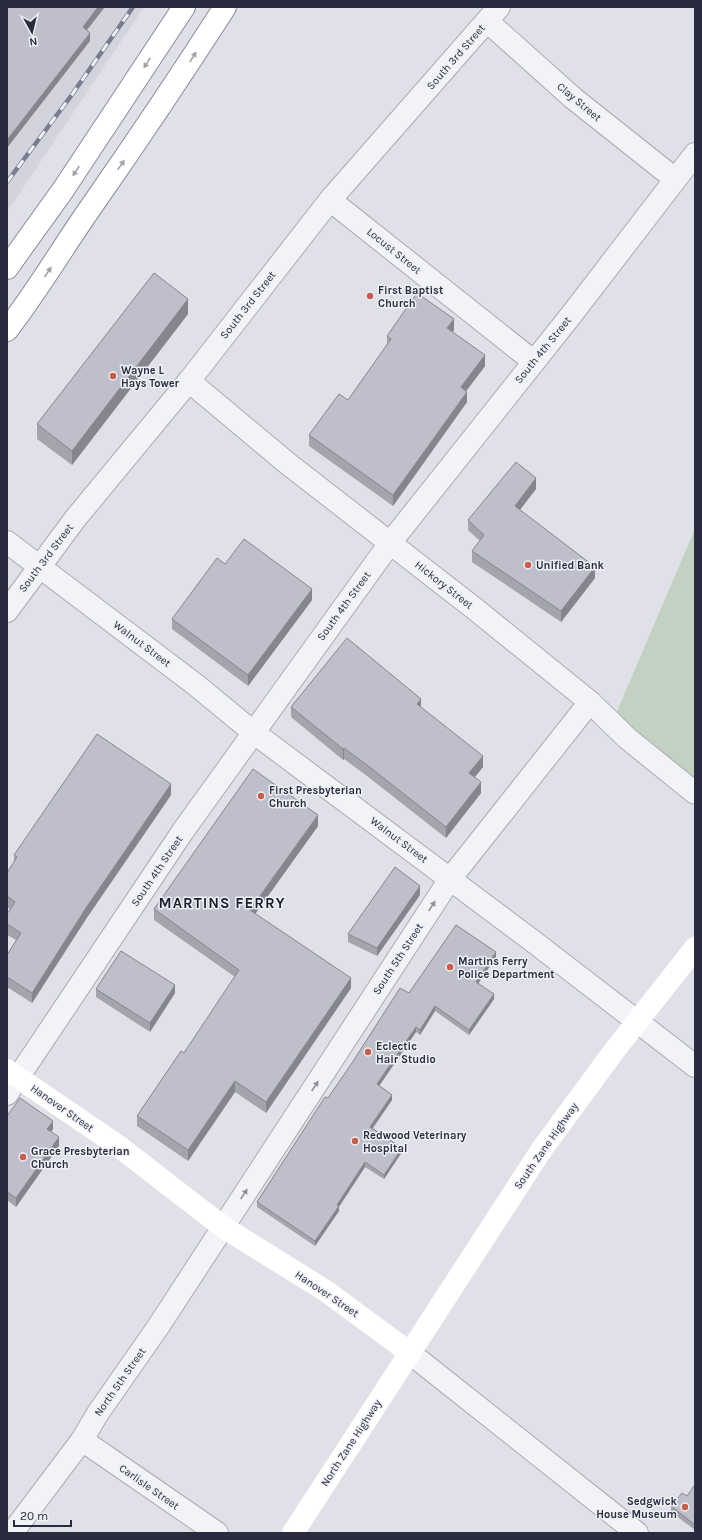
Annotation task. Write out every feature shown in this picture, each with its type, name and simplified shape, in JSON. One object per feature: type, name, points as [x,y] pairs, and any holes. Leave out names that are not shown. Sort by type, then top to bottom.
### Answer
[{"type":"main road","points":[[7,268],[63,190],[184,7]]},
{"type":"main road","points":[[7,330],[122,164],[225,7]]},
{"type":"main road","name":"South Zane Highway","points":[[410,1353],[542,1149],[695,948]]},
{"type":"main road","name":"Hanover Street","points":[[11,1080],[117,1145],[223,1227],[326,1291],[410,1353]]},
{"type":"main road","name":"North Zane Highway","points":[[293,1533],[344,1452],[410,1353]]},
{"type":"street","name":"Clay Street","points":[[493,14],[572,98],[675,179]]},
{"type":"street","name":"South 3rd Street","points":[[7,611],[75,519],[189,381],[330,200],[493,14]]},
{"type":"street","name":"South 4th Street","points":[[11,1080],[183,831],[390,543],[533,361],[572,314],[695,154]]},
{"type":"street","name":"Locust Street","points":[[330,200],[533,361]]},
{"type":"street","name":"Hickory Street","points":[[189,381],[287,463],[590,702],[627,738],[695,792]]},
{"type":"street","name":"Walnut Street","points":[[7,542],[196,685],[253,732],[450,879],[695,1066]]},
{"type":"street","name":"South 5th Street","points":[[223,1227],[450,879],[590,702]]},
{"type":"street","name":"North 5th Street","points":[[12,1533],[82,1440],[98,1413],[158,1327],[223,1227]]},
{"type":"street","name":"Hanover Street","points":[[410,1353],[637,1533]]},
{"type":"street","name":"Carlisle Street","points":[[82,1440],[217,1533]]},
{"type":"shaded area","points":[[7,7],[144,7],[7,212]]},
{"type":"green space","points":[[695,529],[695,790],[612,723]]},
{"type":"building","points":[[7,7],[98,7],[83,27],[90,33],[7,140]]},
{"type":"building","name":"Wayne L Hays Tower","points":[[154,273],[188,299],[72,451],[37,424]]},
{"type":"building","points":[[417,293],[454,319],[447,328],[485,355],[461,387],[467,392],[393,495],[309,435],[339,394],[348,400],[391,339],[387,336]]},
{"type":"building","points":[[516,462],[536,478],[515,506],[595,567],[561,611],[472,551],[484,535],[468,520]]},
{"type":"building","points":[[244,539],[312,589],[248,675],[172,619],[217,558],[225,564]]},
{"type":"building","points":[[347,638],[421,699],[417,704],[483,756],[469,773],[481,782],[446,827],[367,765],[344,748],[343,749],[291,707]]},
{"type":"building","points":[[97,734],[171,784],[86,908],[32,993],[7,977],[7,955],[21,933],[7,924],[7,914],[15,902],[7,896],[7,873],[17,857],[14,855]]},
{"type":"building","points":[[253,769],[318,815],[250,910],[351,978],[266,1102],[235,1081],[188,1150],[137,1116],[181,1051],[184,1053],[239,970],[154,909]]},
{"type":"building","points":[[395,867],[420,886],[377,948],[348,934]]},
{"type":"building","points":[[456,925],[496,952],[476,982],[494,994],[469,1030],[435,1006],[420,1030],[416,1027],[377,1084],[392,1095],[370,1127],[402,1148],[384,1175],[365,1162],[337,1205],[339,1206],[315,1241],[257,1202],[325,1097],[328,1098],[400,988],[409,993]]},
{"type":"building","points":[[121,951],[175,985],[150,1023],[96,989]]},
{"type":"building","points":[[20,1098],[53,1121],[47,1129],[59,1137],[16,1198],[7,1192],[7,1116]]},
{"type":"building","name":"Sedgwick House Museum","points":[[694,1486],[695,1525],[671,1506],[682,1493],[687,1496]]},
{"type":"railway","points":[[7,182],[71,96],[133,7]]},
{"type":"place","name":"First Baptist Church","points":[[370,296]]},
{"type":"place","name":"Wayne L Hays Tower","points":[[113,376]]},
{"type":"place","name":"Unified Bank","points":[[528,565]]},
{"type":"place","name":"First Presbyterian Church","points":[[261,796]]},
{"type":"place","name":"Martins Ferry Police Department","points":[[450,967]]},
{"type":"place","name":"Eclectic Hair Studio","points":[[368,1052]]},
{"type":"place","name":"Redwood Veterinary Hospital","points":[[355,1141]]},
{"type":"place","name":"Grace Presbyterian Church","points":[[23,1157]]},
{"type":"place","name":"Sedgwick House Museum","points":[[685,1507]]},
{"type":"district","name":"MARTINS FERRY","points":[[222,903]]}]
